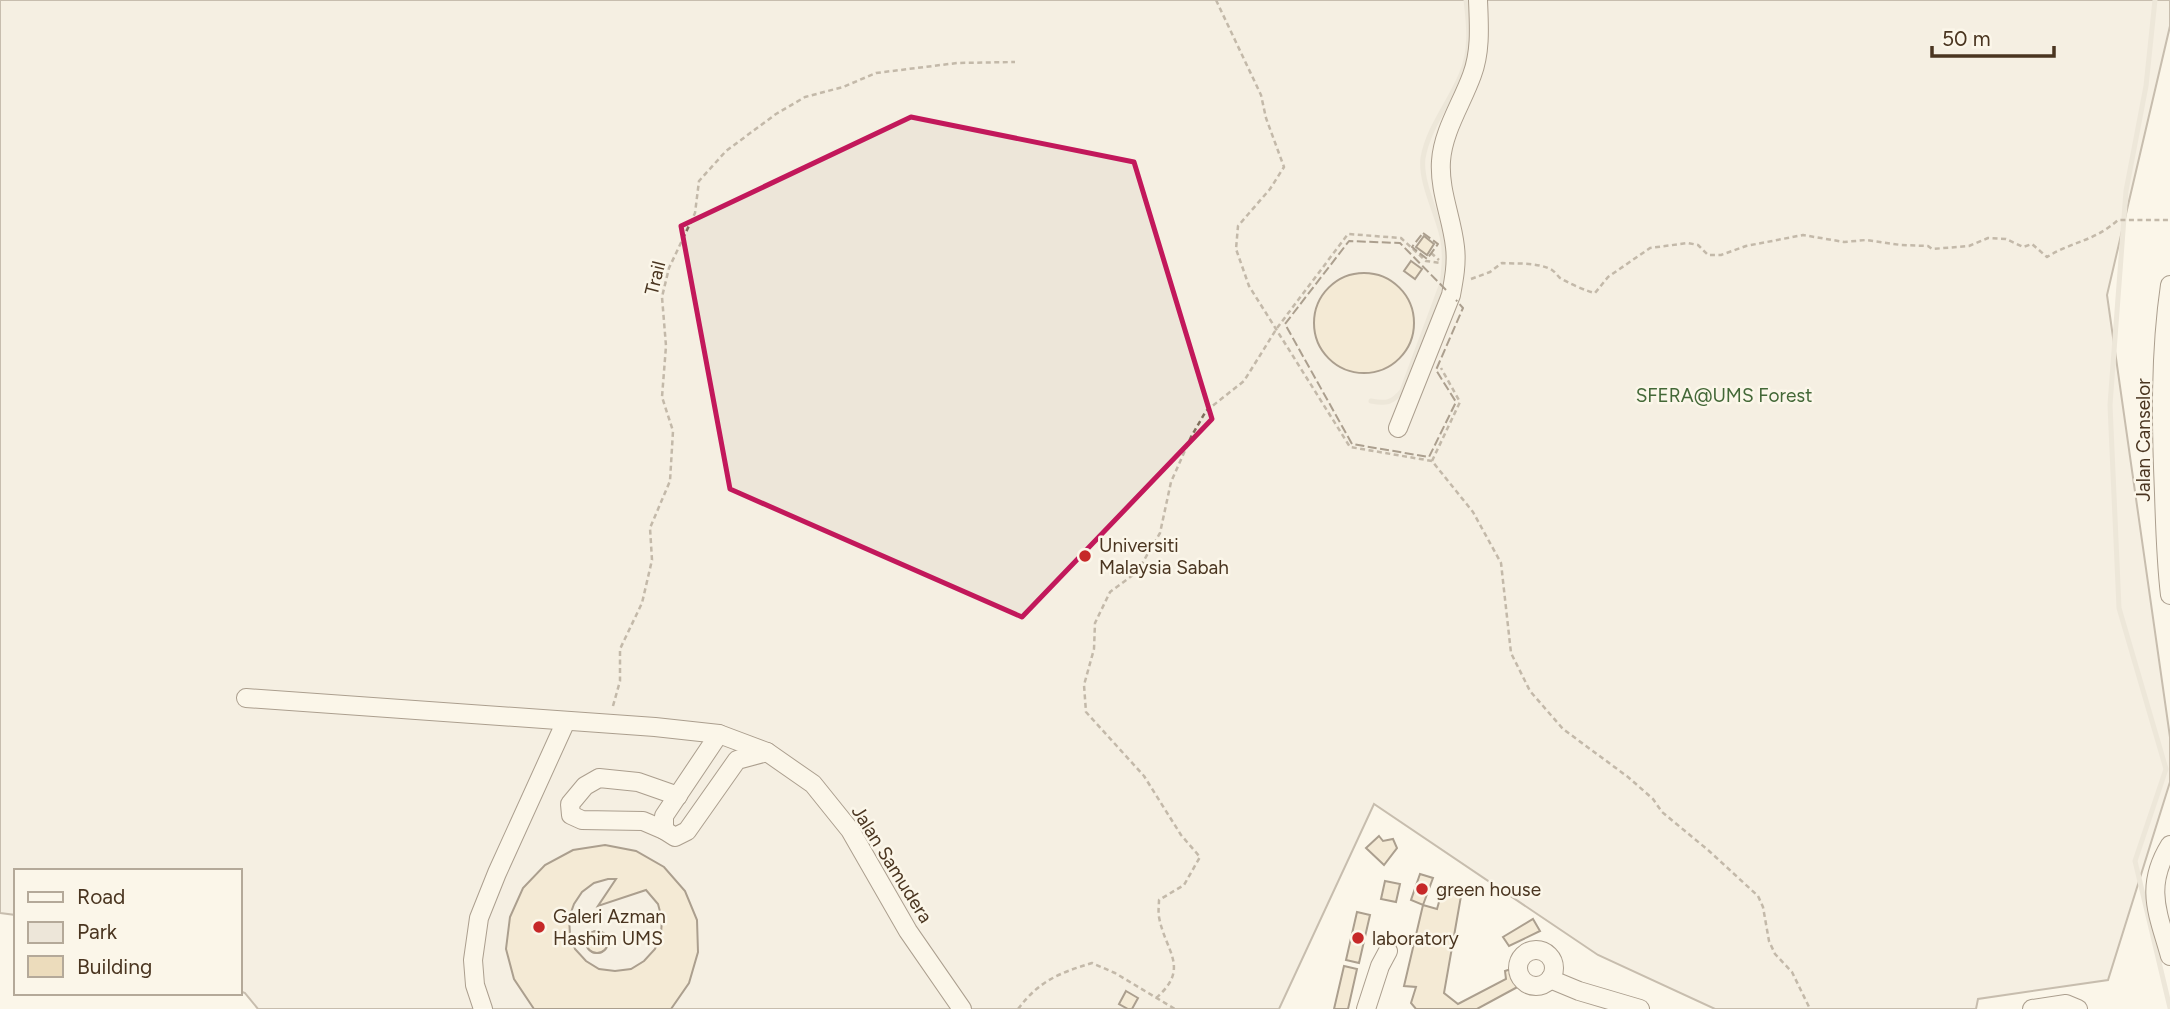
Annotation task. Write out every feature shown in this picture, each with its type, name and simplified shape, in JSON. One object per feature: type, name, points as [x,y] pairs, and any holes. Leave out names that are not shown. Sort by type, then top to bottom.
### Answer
[{"type":"street","points":[[1398,428],[1451,295],[1455,273],[1455,248],[1441,186],[1441,159],[1447,133],[1473,74],[1479,44],[1478,0]]},
{"type":"street","name":"Jalan Canselor","points":[[2170,285],[2165,321],[2162,443],[2170,595]]},
{"type":"street","name":"Jalan Samudera","points":[[246,698],[609,723],[719,734],[767,752],[813,785],[850,830],[908,931],[961,1009]]},
{"type":"street","points":[[484,1009],[475,985],[473,960],[480,918],[497,873],[566,721]]},
{"type":"street","points":[[664,830],[664,816],[719,734]]},
{"type":"street","points":[[678,796],[638,782],[599,778],[585,786],[570,804],[571,815],[582,820],[643,821],[674,837],[687,831],[737,760],[767,752]]},
{"type":"street","points":[[2169,846],[2162,859],[2154,893],[2170,956]]},
{"type":"street","points":[[1366,1009],[1380,966],[1388,951]]},
{"type":"street","points":[[1550,979],[1640,1009]]},
{"type":"street","points":[[2032,1009],[2066,1004],[2078,1009]]},
{"type":"path","points":[[1216,0],[1261,95],[1283,167],[1270,190],[1238,226],[1236,249],[1249,286],[1350,447],[1432,461],[1473,512],[1501,563],[1511,653],[1530,691],[1563,729],[1628,777],[1653,799],[1662,812],[1758,896],[1763,907],[1769,942],[1775,954],[1792,971],[1810,1009]]},
{"type":"path","name":"Trail","points":[[609,723],[620,681],[620,649],[642,603],[652,560],[649,528],[670,481],[673,431],[662,397],[666,346],[662,298],[669,268],[695,213],[699,181],[726,150],[805,97],[876,73],[957,63],[1015,62]]},
{"type":"path","points":[[1466,286],[1468,279],[1490,272],[1502,263],[1536,265],[1552,270],[1562,280],[1595,293],[1608,277],[1650,248],[1688,243],[1698,245],[1708,255],[1721,255],[1746,246],[1803,235],[1844,242],[1866,240],[1901,246],[1928,246],[1932,249],[1969,246],[1988,239],[2006,239],[2023,247],[2032,244],[2047,257],[2065,246],[2104,232],[2118,220],[2170,220]]},
{"type":"path","points":[[1156,998],[1168,987],[1174,970],[1168,942],[1158,916],[1159,900],[1184,885],[1200,857],[1181,835],[1144,776],[1086,712],[1084,685],[1094,649],[1095,622],[1110,592],[1137,572],[1160,533],[1171,482],[1206,411],[1244,381],[1277,328],[1348,234],[1401,238],[1426,261],[1443,264]]},
{"type":"path","points":[[1432,461],[1460,402],[1441,368]]},
{"type":"path","points":[[1018,1009],[1029,994],[1049,978],[1092,963],[1115,973],[1175,1009]]},
{"type":"highlighted area","points":[[911,117],[1134,162],[1212,419],[1022,617],[730,489],[681,226]]},
{"type":"green space","name":"Universiti Malaysia Sabah","points":[[0,0],[2170,0],[2170,26],[2107,295],[2170,737],[2170,782],[2108,980],[1978,999],[1976,1009],[1715,1009],[1598,955],[1374,804],[1279,1009],[258,1009],[242,992],[242,869],[14,869],[14,915],[0,913]]},
{"type":"building","points":[[1424,236],[1434,244],[1427,255],[1416,247]]},
{"type":"building","points":[[1411,261],[1422,269],[1415,279],[1404,271]]},
{"type":"building","points":[[1364,273],[1383,277],[1399,288],[1410,304],[1414,323],[1410,342],[1399,358],[1383,369],[1364,373],[1345,369],[1329,358],[1318,342],[1314,323],[1318,304],[1329,288],[1345,277]]},
{"type":"building","points":[[1379,836],[1383,841],[1393,839],[1397,848],[1384,865],[1366,848]]},
{"type":"building","name":"Galeri Azman Hashim UMS","points":[[605,845],[636,851],[664,867],[685,891],[697,920],[698,952],[689,983],[671,1009],[534,1009],[514,979],[506,949],[510,917],[523,888],[545,865],[573,850]],"holes":[[[616,879],[598,906],[646,890],[658,904],[662,919],[661,934],[655,949],[644,961],[631,969],[615,971],[599,969],[586,961],[575,949],[569,918],[582,892],[594,883]]]},
{"type":"building","name":"green house","points":[[1420,874],[1433,878],[1423,905],[1411,900]]},
{"type":"building","points":[[1385,881],[1400,884],[1396,902],[1381,899]]},
{"type":"building","points":[[1443,888],[1461,896],[1444,993],[1458,1004],[1506,979],[1505,971],[1514,968],[1523,984],[1477,1009],[1416,1009],[1411,1003],[1416,987],[1404,986],[1423,905],[1437,909]]},
{"type":"building","name":"laboratory","points":[[1357,912],[1370,915],[1359,963],[1346,960]]},
{"type":"building","points":[[1533,919],[1540,931],[1509,946],[1503,937]]},
{"type":"building","name":"Galeri Azman Hashim UMS","points":[[597,931],[605,934],[608,942],[605,950],[597,953],[589,950],[586,942],[589,934]]},
{"type":"building","name":"Galeri Azman Hashim UMS","points":[[597,931],[605,934],[608,942],[605,950],[597,953],[589,950],[586,942],[589,934]]},
{"type":"building","name":"laboratory","points":[[1344,966],[1357,969],[1348,1009],[1334,1009]]},
{"type":"building","points":[[1126,991],[1138,998],[1132,1009],[1119,1004]]},
{"type":"waterway","points":[[1442,285],[1443,242],[1426,187],[1423,158],[1434,126],[1456,85],[1467,57],[1469,38],[1466,0]]},
{"type":"waterway","points":[[2155,0],[2146,86],[2126,191],[2110,405],[2119,608],[2166,769],[2135,861],[2170,1008]]},
{"type":"waterway","points":[[1371,401],[1388,402],[1402,391],[1441,286]]},
{"type":"fence","points":[[1423,233],[1438,244],[1427,259],[1412,247],[1423,233]]},
{"type":"fence","points":[[1446,290],[1400,243],[1349,241],[1285,324],[1352,444],[1429,457],[1456,402],[1436,370],[1463,308],[1456,300]]},
{"type":"place","name":"Universiti Malaysia Sabah","points":[[1085,556]]},
{"type":"place","name":"green house","points":[[1422,889]]},
{"type":"place","name":"Galeri Azman Hashim UMS","points":[[539,927]]},
{"type":"place","name":"laboratory","points":[[1358,938]]},
{"type":"park label","name":"SFERA@UMS Forest","points":[[1724,395]]}]
